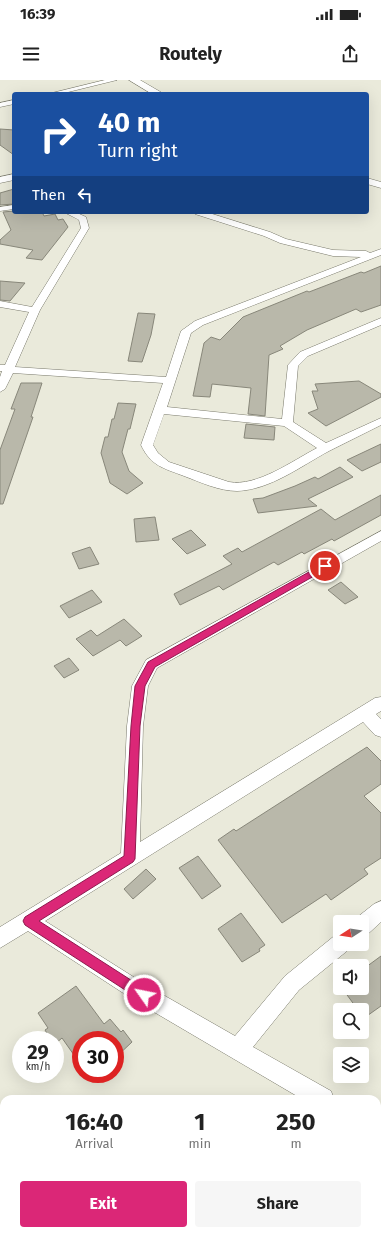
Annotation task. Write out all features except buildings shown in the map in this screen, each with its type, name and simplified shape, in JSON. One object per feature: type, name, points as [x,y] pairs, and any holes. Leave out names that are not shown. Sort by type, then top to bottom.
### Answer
[{"type":"main road","points":[[133,80],[155,92]]},
{"type":"main road","points":[[369,182],[381,185]]},
{"type":"street","points":[[59,92],[114,80]]},
{"type":"street","points":[[0,105],[12,102]]},
{"type":"street","points":[[0,180],[12,177]]},
{"type":"street","points":[[0,209],[12,207]]},
{"type":"street","points":[[0,389],[4,368],[35,310],[85,228],[84,219],[73,214]]},
{"type":"street","points":[[204,214],[267,234],[283,241],[333,253],[378,253]]},
{"type":"street","points":[[378,253],[199,323],[186,331],[147,445],[151,456],[161,463],[197,476],[236,487],[264,481],[325,448],[380,423]]},
{"type":"street","points":[[0,304],[35,310]]},
{"type":"street","points":[[287,422],[293,364],[304,354],[381,321]]},
{"type":"street","points":[[4,368],[169,380]]},
{"type":"street","points":[[160,410],[287,422],[325,448]]},
{"type":"street","points":[[130,859],[135,726],[140,686],[152,664],[381,535]]},
{"type":"street","points":[[0,938],[381,703]]},
{"type":"street","points":[[365,713],[381,730]]},
{"type":"street","points":[[369,920],[381,910]]},
{"type":"street","points":[[29,921],[144,995],[316,1095]]},
{"type":"street","points":[[238,1049],[292,983],[333,950]]},
{"type":"route","points":[[144,995],[29,921],[130,859],[135,726],[140,686],[152,664],[325,566]]}]
